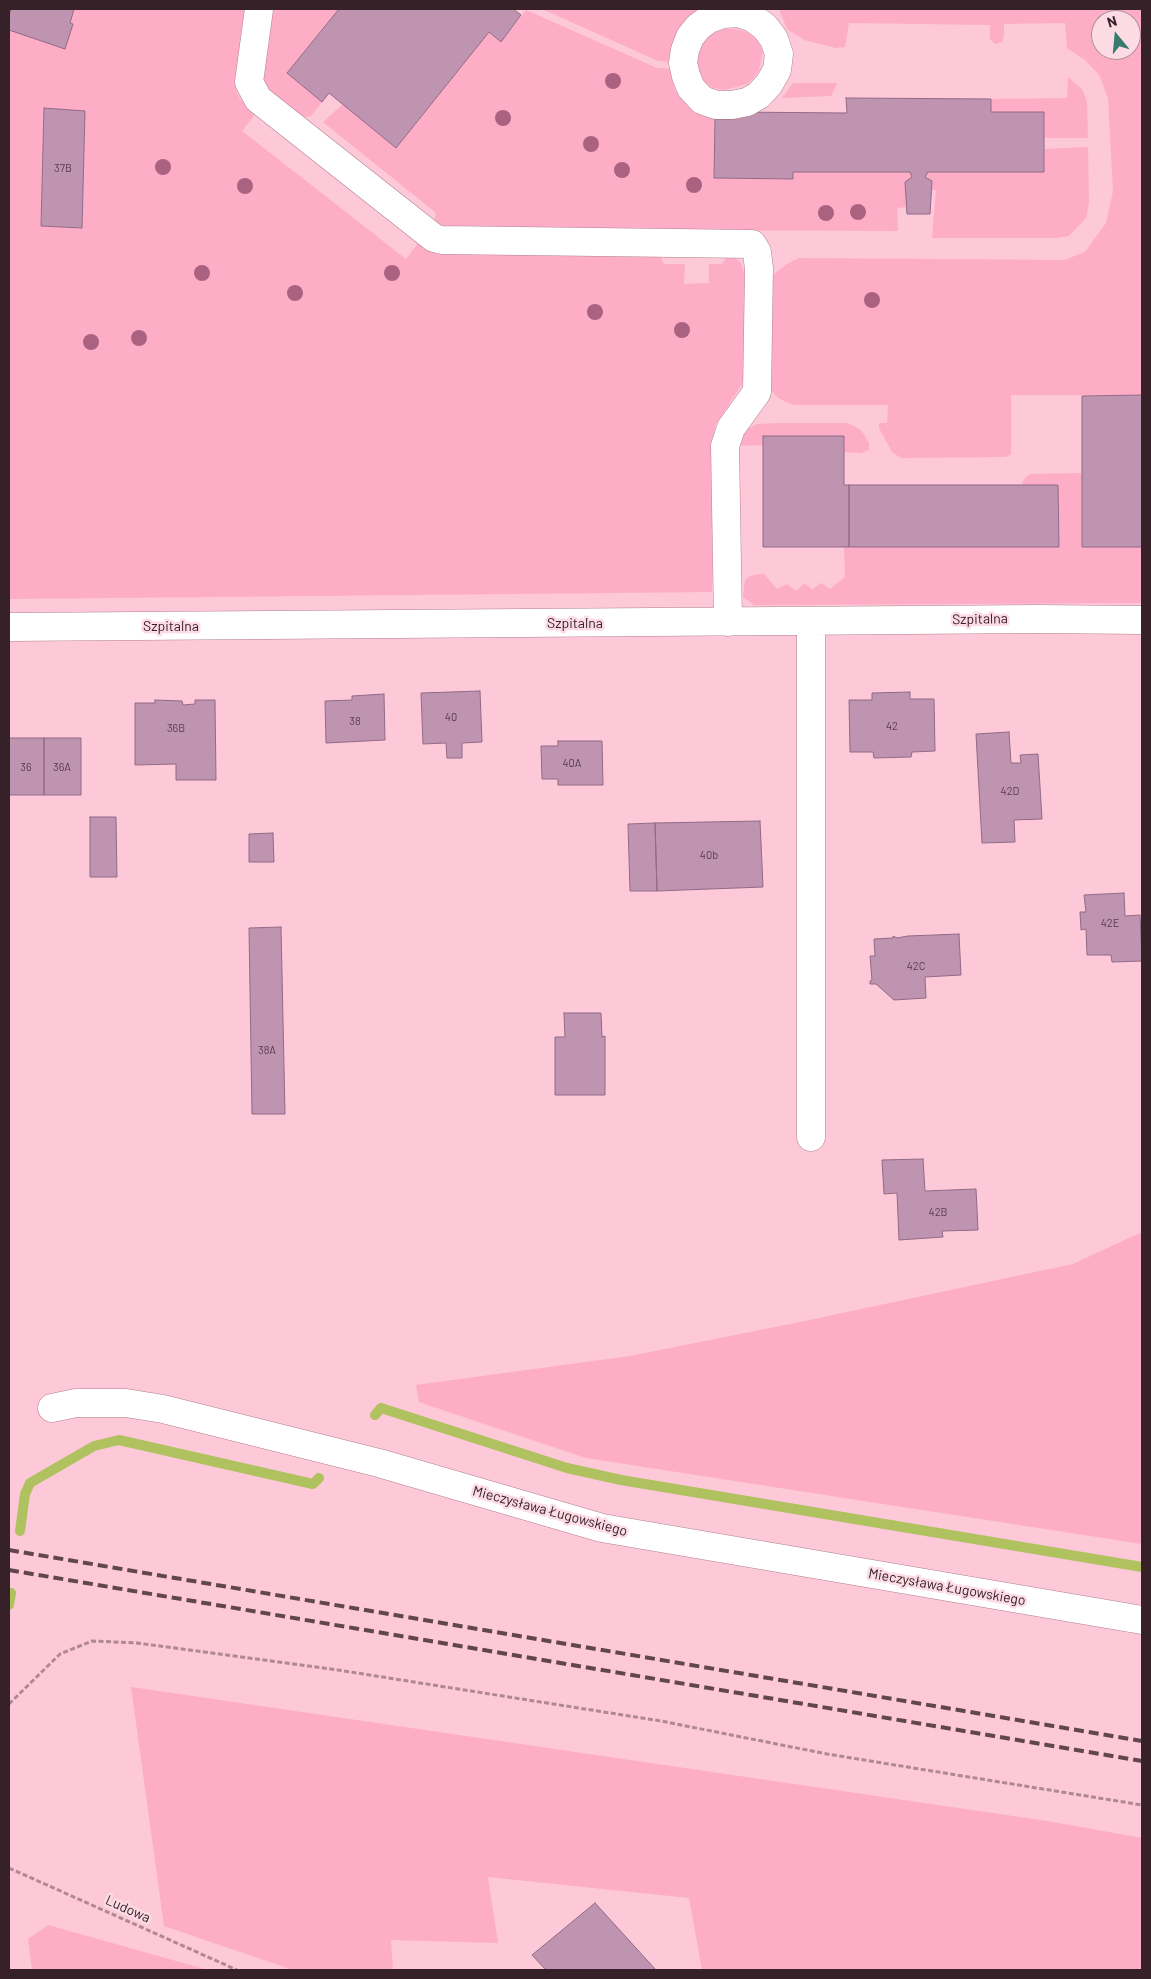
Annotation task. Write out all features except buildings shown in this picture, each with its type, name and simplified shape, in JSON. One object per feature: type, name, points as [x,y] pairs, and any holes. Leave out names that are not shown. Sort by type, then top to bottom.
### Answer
[{"type":"street","points":[[259,9],[248,82],[258,99],[434,238],[442,240],[752,244],[757,252],[759,269],[757,392],[731,428],[725,446],[728,622]]},
{"type":"street","name":"Szpitalna","points":[[9,627],[1027,619],[1142,620]]},
{"type":"street","points":[[811,621],[811,1137]]},
{"type":"street","name":"Mieczysława Ługowskiego","points":[[52,1408],[76,1403],[126,1403],[163,1409],[379,1463],[602,1528],[1142,1620]]},
{"type":"path","points":[[9,1704],[60,1654],[92,1641],[137,1643],[338,1670],[660,1721],[827,1754],[1142,1805]]},
{"type":"path","name":"Ludowa","points":[[9,1868],[237,1970]]},
{"type":"shaded area","points":[[9,9],[249,9],[237,93],[241,100],[256,113],[242,131],[406,259],[419,242],[657,250],[664,264],[685,264],[684,284],[709,283],[709,264],[722,264],[729,253],[741,263],[748,287],[747,362],[742,384],[715,426],[712,592],[9,599]],"holes":[[[44,109],[85,111],[82,228],[41,226]]]},
{"type":"shaded area","points":[[269,9],[339,9],[287,73],[322,102],[311,116],[299,116],[267,90],[259,71]]},
{"type":"shaded area","points":[[542,9],[719,9],[673,62],[658,61]]},
{"type":"shaded area","points":[[779,9],[1142,9],[1142,395],[1011,395],[1011,454],[1006,457],[901,458],[892,452],[879,428],[879,423],[887,423],[888,405],[795,405],[778,398],[771,390],[769,381],[768,288],[774,274],[787,264],[799,258],[1064,260],[1085,252],[1106,223],[1113,191],[1108,98],[1099,75],[1085,60],[1067,48],[1065,23],[1004,24],[1002,42],[995,44],[990,39],[990,25],[849,23],[845,47],[836,48],[804,40],[787,29]]},
{"type":"shaded area","points":[[526,10],[657,68],[672,69],[675,90],[689,104],[717,114],[715,119],[714,178],[792,179],[793,172],[910,172],[912,177],[905,182],[907,207],[897,208],[898,231],[444,229],[434,222],[436,213],[323,122],[343,104],[396,148],[489,32],[501,42]]},
{"type":"shaded area","points":[[724,29],[747,32],[757,40],[763,51],[759,70],[754,78],[747,84],[725,90],[713,88],[702,82],[694,74],[695,52],[702,41]]},
{"type":"shaded area","points":[[1068,77],[1082,89],[1087,101],[1088,138],[1044,138],[1044,112],[991,112],[991,99],[1067,98]]},
{"type":"shaded area","points":[[793,83],[837,83],[831,96],[782,98]]},
{"type":"shaded area","points":[[1088,147],[1089,203],[1086,218],[1069,236],[1057,238],[932,238],[936,190],[931,190],[925,177],[928,172],[1044,172],[1044,149]]},
{"type":"shaded area","points":[[848,423],[861,430],[869,443],[869,450],[861,453],[844,452],[844,436],[764,436],[763,445],[735,446],[745,430],[757,424]]},
{"type":"shaded area","points":[[1082,473],[1082,547],[1142,547],[1142,603],[754,605],[743,597],[745,580],[750,576],[759,574],[764,574],[777,589],[787,584],[796,591],[805,583],[812,590],[821,583],[830,589],[845,577],[844,547],[1058,547],[1058,486],[1021,485],[1030,474]]},
{"type":"shaded area","points":[[1142,1232],[1142,1544],[586,1458],[419,1402],[416,1385],[630,1356],[800,1322],[1073,1264]]},
{"type":"shaded area","points":[[131,1687],[1047,1821],[1142,1838],[1142,1970],[702,1970],[689,1898],[488,1877],[498,1943],[391,1940],[393,1970],[293,1970],[164,1926]]},
{"type":"shaded area","points":[[48,1925],[207,1970],[32,1970],[28,1939]]},
{"type":"waterway","points":[[375,1415],[381,1408],[567,1468],[621,1480],[1142,1567]]},
{"type":"waterway","points":[[20,1531],[25,1494],[30,1483],[94,1446],[119,1440],[313,1484],[319,1478]]},
{"type":"waterway","points":[[9,1605],[11,1593]]},
{"type":"railway","points":[[9,1550],[1142,1741]]},
{"type":"railway","points":[[9,1570],[1142,1761]]}]
